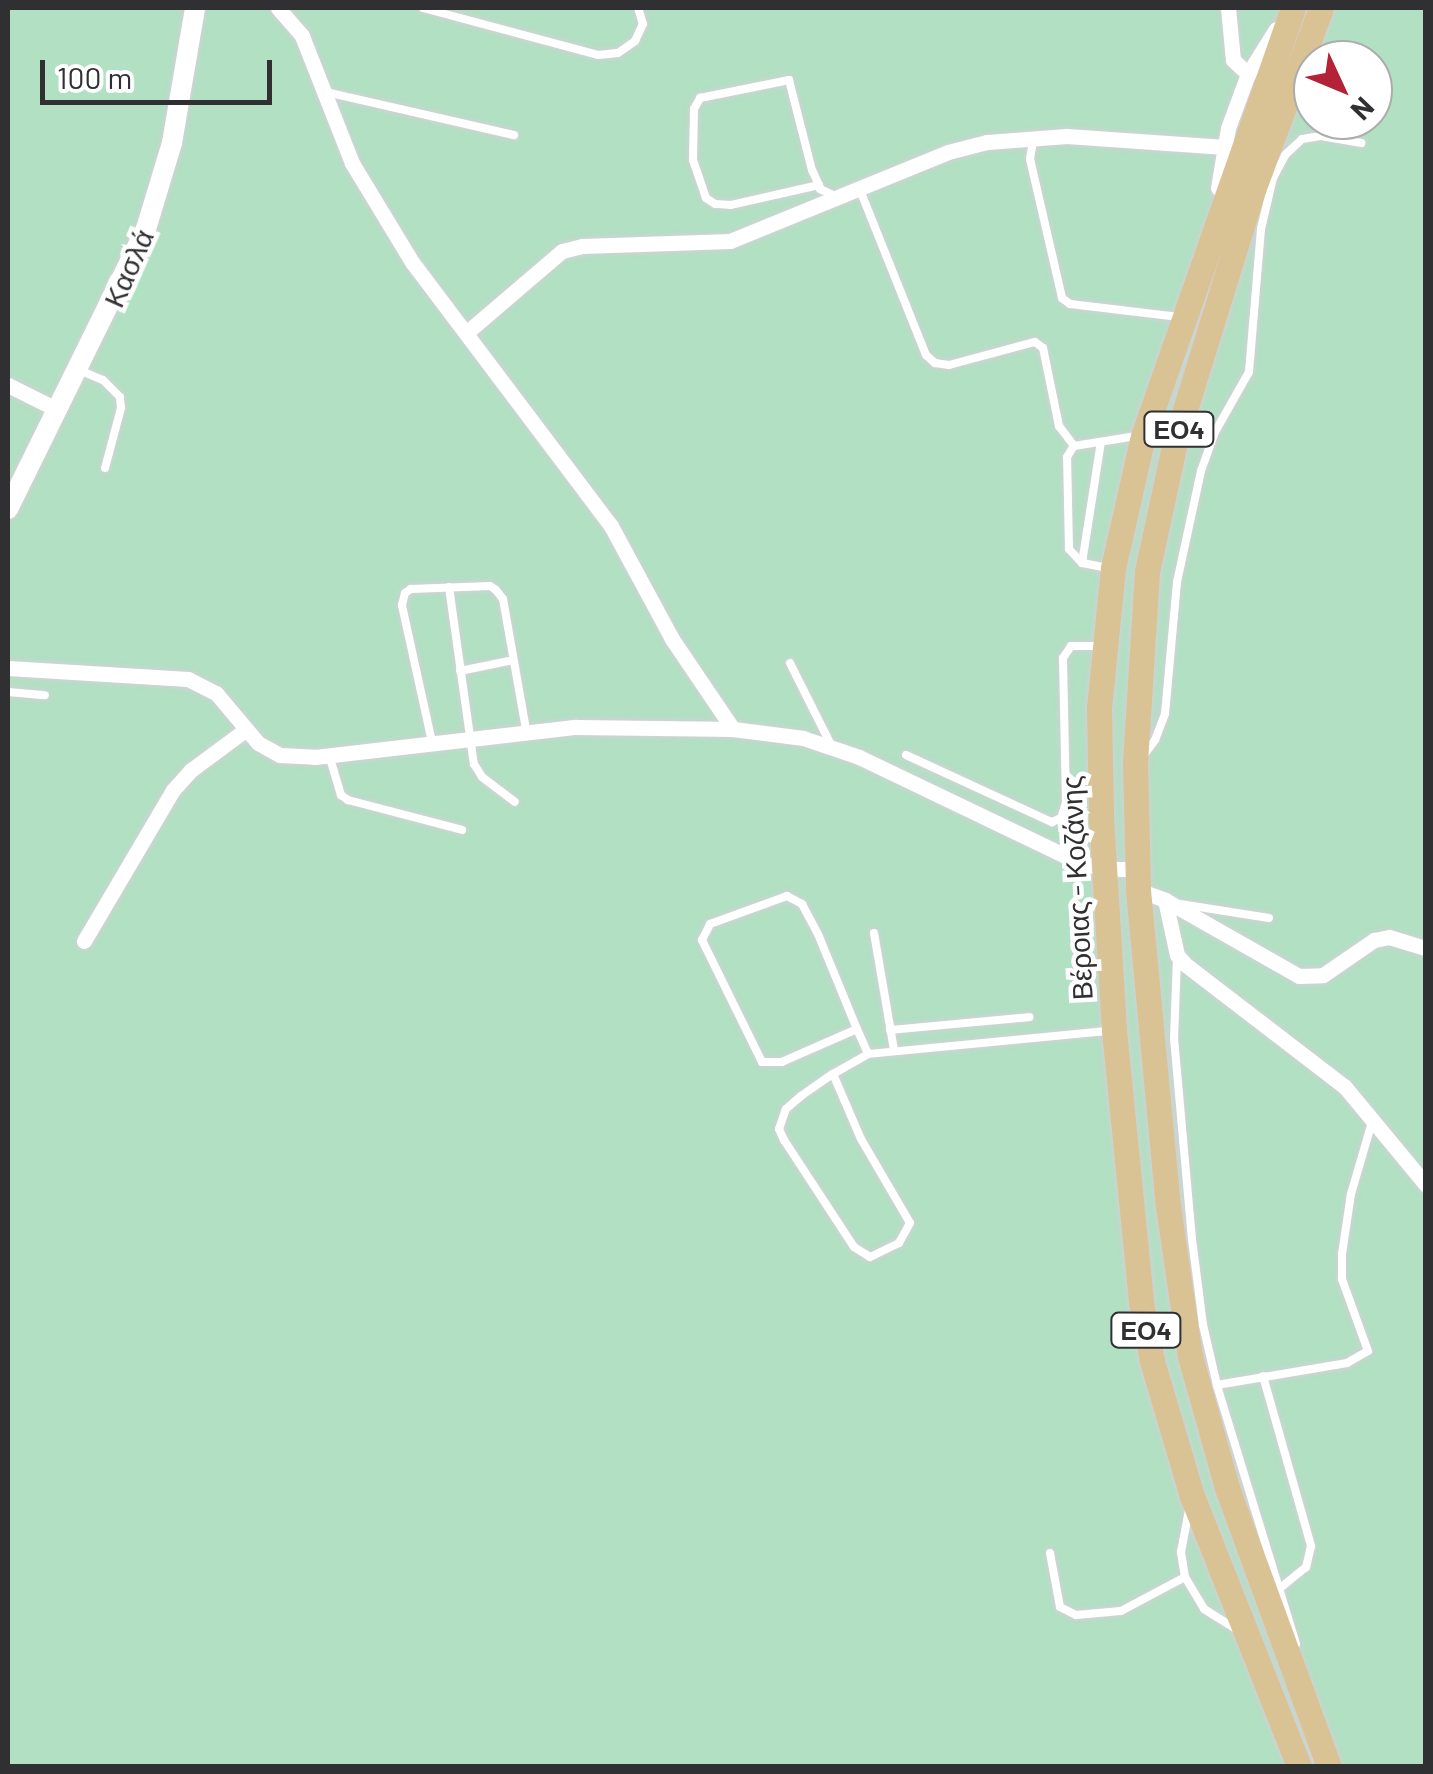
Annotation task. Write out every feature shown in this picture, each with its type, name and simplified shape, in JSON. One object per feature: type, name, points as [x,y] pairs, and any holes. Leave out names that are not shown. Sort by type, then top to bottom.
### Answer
[{"type":"main road","name":"Βέροιας - Κοζάνης","points":[[1290,8],[1143,436],[1112,568],[1100,727],[1114,1030],[1141,1302],[1152,1361],[1192,1496],[1299,1766]]},
{"type":"main road","name":"ΕΟ4","points":[[1321,8],[1175,442],[1156,523],[1142,614],[1135,764],[1137,879],[1170,1222],[1190,1356],[1227,1488],[1329,1766]]},
{"type":"street","name":"Κασλά","points":[[8,509],[126,275],[158,195],[179,106],[195,8]]},
{"type":"street","points":[[278,8],[302,36],[362,180],[412,262],[611,526],[672,638],[733,730]]},
{"type":"street","points":[[1228,8],[1233,60],[1248,74]]},
{"type":"street","points":[[1203,255],[1225,147],[1248,74],[1290,8]]},
{"type":"street","points":[[466,332],[562,251],[582,246],[730,241],[948,152],[1034,136],[1225,147]]},
{"type":"street","points":[[8,384],[58,410]]},
{"type":"street","points":[[8,668],[188,679],[216,694],[246,730],[280,755],[329,755],[526,730],[629,726],[733,730],[803,738],[832,747],[1066,857],[1137,879],[1299,976],[1323,974],[1374,940],[1388,937],[1426,948]]},
{"type":"street","points":[[84,940],[172,790],[191,770],[246,730]]},
{"type":"street","points":[[1170,902],[1177,955],[1210,986],[1345,1087],[1418,1167],[1426,1185]]},
{"type":"lane","points":[[423,8],[598,56],[618,53],[635,41],[643,24],[638,8]]},
{"type":"lane","points":[[818,186],[731,205],[716,204],[706,198],[693,160],[694,109],[700,98],[789,80],[818,186],[832,196],[852,193],[926,355],[935,363],[949,365],[1035,342],[1043,348],[1059,426],[1074,446]]},
{"type":"lane","points":[[326,92],[514,135]]},
{"type":"lane","points":[[1034,136],[1030,159],[1062,298],[1070,304],[1182,318]]},
{"type":"lane","points":[[1135,764],[1155,740],[1165,714],[1177,582],[1201,472],[1216,432],[1250,372],[1261,229],[1260,193],[1302,139],[1321,136],[1360,143]]},
{"type":"lane","points":[[79,370],[102,380],[120,397],[122,408],[105,468]]},
{"type":"lane","points":[[1074,446],[1143,436]]},
{"type":"lane","points":[[1082,564],[1102,442]]},
{"type":"lane","points":[[1074,446],[1066,466],[1067,541],[1082,564],[1112,568]]},
{"type":"lane","points":[[449,586],[474,764],[482,777],[515,802]]},
{"type":"lane","points":[[432,742],[403,599],[411,590],[490,586],[496,590],[503,599],[526,730]]},
{"type":"lane","points":[[906,755],[1052,822],[1061,818],[1066,803],[1063,658],[1071,646],[1104,646]]},
{"type":"lane","points":[[460,670],[514,660]]},
{"type":"lane","points":[[790,663],[832,747]]},
{"type":"lane","points":[[8,692],[46,695]]},
{"type":"lane","points":[[329,755],[341,795],[348,800],[462,830]]},
{"type":"lane","points":[[857,1029],[782,1062],[762,1062],[702,940],[710,924],[787,896],[795,898],[818,934],[868,1054]]},
{"type":"lane","points":[[1170,902],[1269,918]]},
{"type":"lane","points":[[874,933],[894,1050]]},
{"type":"lane","points":[[1177,955],[1174,1038],[1203,1325],[1217,1385],[1295,1632],[1290,1663],[1263,1676]]},
{"type":"lane","points":[[890,1030],[1029,1018]]},
{"type":"lane","points":[[834,1074],[862,1140],[910,1224],[903,1239],[882,1254],[870,1257],[854,1247],[779,1129],[786,1109],[834,1074],[868,1054],[1114,1030]]},
{"type":"lane","points":[[1217,1385],[1346,1363],[1368,1351],[1342,1279],[1342,1254],[1350,1194],[1374,1118]]},
{"type":"lane","points":[[1263,1376],[1311,1546],[1306,1567],[1280,1588]]},
{"type":"lane","points":[[1192,1496],[1181,1552],[1184,1577],[1204,1609],[1247,1635]]},
{"type":"lane","points":[[1050,1553],[1060,1607],[1076,1615],[1121,1612],[1184,1577]]},
{"type":"green space","points":[[8,8],[1425,8],[1425,1766],[8,1766]]}]
